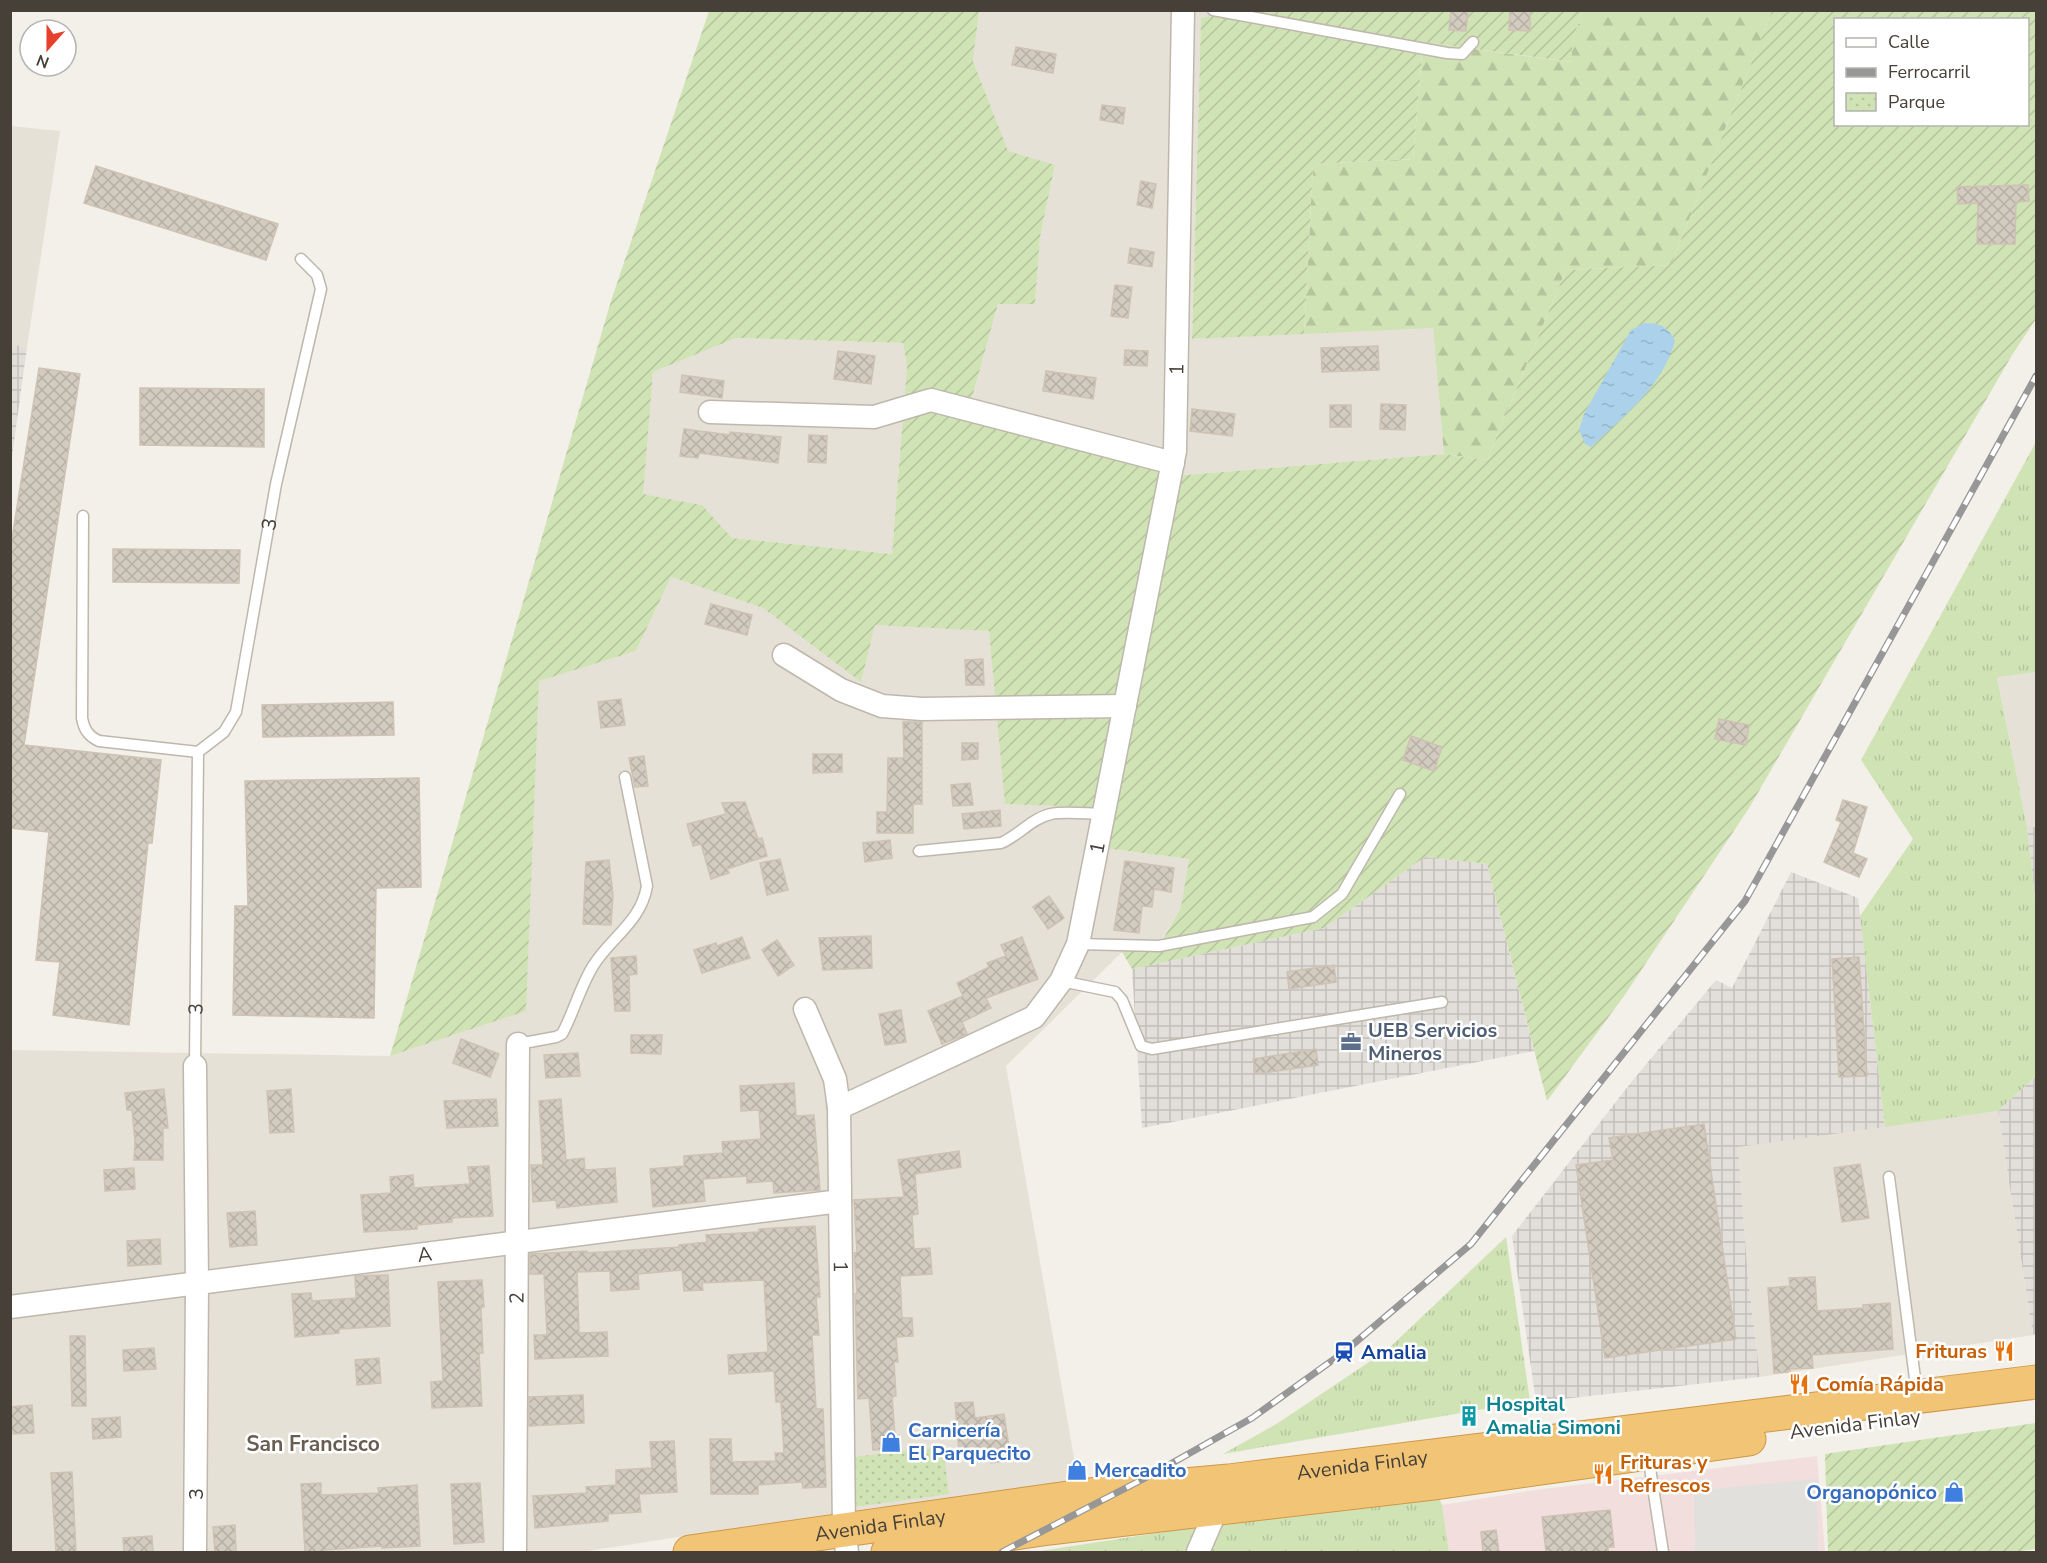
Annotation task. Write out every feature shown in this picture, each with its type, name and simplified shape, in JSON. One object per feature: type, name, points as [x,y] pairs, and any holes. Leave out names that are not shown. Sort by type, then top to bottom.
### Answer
[{"type":"highway","name":"Avenida Finlay","points":[[1646,1442],[1917,1397],[2037,1382]]},
{"type":"highway","name":"Avenida Finlay","points":[[888,1552],[1049,1528],[1223,1495],[1646,1442],[1846,1424],[2037,1402]]},
{"type":"highway","name":"Avenida Finlay","points":[[690,1552],[846,1541],[1118,1491],[1223,1495]]},
{"type":"street","name":"1","points":[[846,1541],[839,1108],[1034,1017],[1061,981],[1078,944],[1175,451],[1183,10]]},
{"type":"street","points":[[710,412],[874,417],[931,400],[1173,463]]},
{"type":"street","points":[[784,655],[841,690],[882,706],[922,709],[1125,706]]},
{"type":"street","points":[[805,1009],[835,1079],[839,1108]]},
{"type":"street","name":"2","points":[[515,1552],[518,1044]]},
{"type":"street","name":"3","points":[[195,1066],[197,1284],[195,1552]]},
{"type":"street","name":"A","points":[[10,1307],[840,1201]]},
{"type":"street","points":[[1198,1552],[1223,1495]]},
{"type":"lane","points":[[1213,10],[1447,53],[1462,54],[1473,42]]},
{"type":"lane","name":"3","points":[[195,1066],[198,752],[224,732],[236,712],[276,484],[321,289],[317,275],[301,259]]},
{"type":"lane","points":[[83,516],[82,718],[84,728],[99,741],[198,752]]},
{"type":"lane","points":[[518,1044],[562,1034],[595,963],[628,925],[645,900],[648,886],[625,777]]},
{"type":"lane","points":[[1078,944],[1159,946],[1313,918],[1342,894],[1400,794]]},
{"type":"lane","points":[[919,850],[1000,843],[1011,839],[1050,814],[1104,813]]},
{"type":"lane","points":[[1061,981],[1115,992],[1122,1000],[1141,1046],[1152,1049],[1442,1002]]},
{"type":"lane","points":[[1889,1177],[1917,1397]]},
{"type":"lane","points":[[1646,1442],[1663,1552]]},
{"type":"shaded area","points":[[979,11],[1243,11],[1201,18],[1192,339],[1433,327],[1444,454],[1172,476],[967,417],[998,304],[1035,304],[1040,237],[1055,166],[1008,152],[973,61]]},
{"type":"shaded area","points":[[10,126],[60,131],[27,347],[11,344]]},
{"type":"shaded area","points":[[736,338],[903,343],[907,366],[892,554],[732,538],[702,505],[642,494],[653,372]]},
{"type":"shaded area","points":[[10,344],[27,347],[11,464]]},
{"type":"shaded area","name":"San Francisco","points":[[671,577],[763,608],[861,681],[875,624],[989,631],[1006,804],[1113,808],[1104,848],[1189,859],[1181,907],[1162,939],[1122,952],[1006,1066],[1078,1481],[843,1512],[581,1552],[11,1552],[11,1050],[390,1056],[525,1011],[539,680],[636,651]]},
{"type":"shaded area","points":[[2036,672],[2036,827],[2027,827],[1997,676]]},
{"type":"shaded area","points":[[2027,827],[2036,827],[2036,907]]},
{"type":"shaded area","name":"UEB Servicios Mineros","points":[[1425,857],[1487,864],[1534,1051],[1142,1128],[1132,969],[1324,928]]},
{"type":"shaded area","points":[[1791,872],[1858,898],[1885,1127],[1738,1147],[1748,1278],[1760,1377],[1536,1402],[1512,1236],[1629,1085],[1716,980],[1732,988]]},
{"type":"shaded area","points":[[2036,1076],[2036,1334],[2033,1335],[1998,1111]]},
{"type":"shaded area","points":[[1998,1111],[2033,1335],[1760,1377],[1748,1278],[1738,1146]]},
{"type":"shaded area","points":[[1817,1456],[1825,1552],[1449,1552],[1442,1505],[1535,1490]]},
{"type":"shaded area","points":[[1817,1479],[1818,1552],[1695,1552],[1694,1491]]},
{"type":"green space","points":[[1243,10],[1583,11],[1572,41],[1572,62],[1423,42],[1413,159],[1313,164],[1304,334],[1192,339],[1201,18]]},
{"type":"green space","points":[[709,11],[979,11],[973,61],[1008,151],[1055,165],[1040,237],[1035,304],[998,304],[967,416],[1172,476],[1444,454],[1487,460],[1566,270],[1671,265],[1772,11],[2036,11],[2036,319],[2012,355],[1749,808],[1624,996],[1547,1101],[1487,864],[1425,857],[1324,928],[1132,969],[1122,952],[1163,939],[1181,907],[1189,859],[1104,848],[1113,808],[1005,804],[989,631],[875,625],[861,682],[763,608],[671,577],[636,651],[539,681],[526,1011],[390,1056],[611,301]],"holes":[[[736,338],[903,343],[907,366],[892,554],[732,538],[702,505],[643,494],[653,372]]]},
{"type":"green space","points":[[1583,11],[1772,11],[1671,265],[1566,270],[1487,460],[1444,454],[1433,328],[1304,334],[1313,164],[1413,159],[1423,42],[1571,62],[1572,41]]},
{"type":"green space","points":[[2036,442],[2036,672],[1997,677],[2027,827],[2036,907],[2036,1076],[1998,1111],[1885,1127],[1860,916],[1913,839],[1861,760]]},
{"type":"green space","points":[[1506,1237],[1530,1401],[1223,1454],[1278,1423],[1387,1350]]},
{"type":"green space","points":[[2036,1423],[2036,1549],[2012,1552],[1828,1552],[1825,1454]]},
{"type":"green space","points":[[943,1447],[949,1494],[854,1507],[853,1457]]},
{"type":"green space","points":[[1433,1483],[1442,1505],[1449,1552],[1033,1552],[1210,1525]]},
{"type":"water","points":[[1644,323],[1659,325],[1670,332],[1675,341],[1669,357],[1661,373],[1640,400],[1591,447],[1585,444],[1579,430],[1584,414],[1631,330]]},
{"type":"building","points":[[1451,10],[1468,10],[1466,31],[1449,30]]},
{"type":"building","points":[[1510,10],[1530,10],[1530,31],[1509,30]]},
{"type":"building","points":[[1016,47],[1056,54],[1053,73],[1012,65]]},
{"type":"building","points":[[1102,105],[1125,108],[1123,124],[1100,120]]},
{"type":"building","points":[[96,166],[278,224],[266,260],[84,203]]},
{"type":"building","points":[[1141,181],[1156,184],[1152,208],[1137,205]]},
{"type":"building","points":[[2028,185],[2029,201],[2016,202],[2015,244],[1977,244],[1978,203],[1958,204],[1957,187]]},
{"type":"building","points":[[1130,248],[1154,252],[1152,267],[1128,263]]},
{"type":"building","points":[[1115,285],[1132,287],[1128,318],[1111,316]]},
{"type":"building","points":[[1378,346],[1379,370],[1322,372],[1321,348]]},
{"type":"building","points":[[1125,350],[1148,351],[1147,366],[1124,365]]},
{"type":"building","points":[[838,351],[875,356],[871,384],[834,379]]},
{"type":"building","points":[[39,368],[80,374],[24,745],[161,760],[152,843],[148,843],[129,1025],[53,1015],[60,962],[36,960],[49,832],[10,828],[10,551]]},
{"type":"building","points":[[1046,371],[1096,378],[1093,399],[1043,391]]},
{"type":"building","points":[[682,375],[724,381],[722,398],[680,392]]},
{"type":"building","points":[[140,388],[264,389],[264,447],[140,445]]},
{"type":"building","points":[[1381,404],[1406,405],[1405,430],[1380,429]]},
{"type":"building","points":[[1330,405],[1351,405],[1351,427],[1330,427]]},
{"type":"building","points":[[1192,409],[1235,414],[1232,436],[1190,431]]},
{"type":"building","points":[[684,429],[730,435],[730,432],[781,437],[778,463],[699,453],[698,458],[680,456]]},
{"type":"building","points":[[809,435],[827,436],[826,463],[808,462]]},
{"type":"building","points":[[113,549],[240,550],[239,583],[113,582]]},
{"type":"building","points":[[711,604],[752,615],[747,635],[705,624]]},
{"type":"building","points":[[983,659],[984,685],[966,685],[965,660]]},
{"type":"building","points":[[621,699],[625,725],[601,728],[598,702]]},
{"type":"building","points":[[393,702],[394,735],[263,737],[262,705]]},
{"type":"building","points":[[1719,719],[1749,725],[1746,745],[1715,739]]},
{"type":"building","points":[[903,722],[922,722],[922,804],[913,804],[913,833],[877,833],[877,812],[887,812],[888,758],[904,758]]},
{"type":"building","points":[[1411,736],[1442,747],[1434,771],[1403,760]]},
{"type":"building","points":[[962,743],[978,743],[978,759],[962,760]]},
{"type":"building","points":[[813,754],[842,754],[842,772],[813,773]]},
{"type":"building","points":[[644,756],[648,786],[635,787],[629,758]]},
{"type":"building","points":[[419,778],[421,887],[376,888],[374,1018],[233,1015],[235,906],[248,906],[245,781]]},
{"type":"building","points":[[970,783],[973,805],[953,806],[951,785]]},
{"type":"building","points":[[1843,800],[1867,807],[1853,853],[1867,859],[1859,877],[1824,862],[1841,822],[1836,820]]},
{"type":"building","points":[[745,802],[758,839],[762,838],[767,856],[727,869],[729,873],[711,879],[701,844],[693,846],[687,824],[726,814],[722,803]]},
{"type":"building","points":[[1000,810],[1001,826],[964,829],[962,814]]},
{"type":"building","points":[[890,840],[892,858],[865,862],[863,843]]},
{"type":"building","points":[[780,859],[788,890],[767,895],[760,863]]},
{"type":"building","points":[[609,860],[613,895],[611,925],[583,924],[586,862]]},
{"type":"building","points":[[1125,861],[1174,868],[1171,892],[1154,889],[1152,907],[1142,906],[1139,933],[1114,930]]},
{"type":"building","points":[[1049,896],[1064,918],[1048,929],[1033,907]]},
{"type":"building","points":[[871,936],[872,968],[823,970],[819,938]]},
{"type":"building","points":[[742,937],[750,958],[702,973],[694,950],[716,943],[717,946]]},
{"type":"building","points":[[1022,937],[1038,979],[986,998],[991,1008],[962,1022],[967,1034],[942,1044],[928,1011],[963,996],[957,983],[989,967],[987,963],[1006,956],[1001,945]]},
{"type":"building","points":[[777,940],[794,965],[778,976],[762,950]]},
{"type":"building","points":[[636,956],[637,974],[629,975],[630,1011],[615,1011],[611,958]]},
{"type":"building","points":[[1859,957],[1867,1076],[1839,1077],[1832,959]]},
{"type":"building","points":[[1334,965],[1336,982],[1289,989],[1287,972]]},
{"type":"building","points":[[901,1010],[906,1042],[885,1045],[879,1014]]},
{"type":"building","points":[[631,1035],[662,1035],[661,1054],[631,1053]]},
{"type":"building","points":[[461,1039],[499,1054],[490,1077],[453,1063]]},
{"type":"building","points":[[1316,1049],[1318,1065],[1256,1074],[1253,1059]]},
{"type":"building","points":[[578,1053],[580,1076],[546,1078],[544,1055]]},
{"type":"building","points":[[794,1083],[796,1116],[814,1115],[820,1190],[774,1193],[773,1181],[747,1183],[747,1176],[703,1179],[705,1201],[653,1207],[650,1169],[684,1166],[684,1156],[723,1153],[722,1142],[761,1139],[759,1110],[741,1111],[740,1086]]},
{"type":"building","points":[[164,1089],[168,1128],[163,1128],[163,1160],[134,1160],[132,1110],[127,1110],[125,1093]]},
{"type":"building","points":[[291,1089],[294,1132],[270,1133],[267,1091]]},
{"type":"building","points":[[496,1099],[498,1126],[447,1128],[444,1101]]},
{"type":"building","points":[[561,1099],[566,1160],[584,1158],[585,1170],[615,1168],[617,1202],[557,1208],[556,1200],[533,1202],[531,1165],[543,1165],[539,1101]]},
{"type":"building","points":[[1704,1124],[1736,1339],[1605,1358],[1576,1165],[1613,1160],[1609,1138]]},
{"type":"building","points":[[959,1151],[961,1167],[915,1174],[918,1214],[912,1215],[914,1249],[930,1248],[932,1274],[900,1276],[902,1318],[912,1318],[913,1336],[896,1337],[898,1362],[894,1362],[896,1396],[892,1397],[896,1449],[873,1450],[869,1398],[858,1399],[855,1294],[857,1293],[854,1253],[857,1252],[854,1200],[904,1197],[898,1160]]},
{"type":"building","points":[[1860,1164],[1869,1218],[1842,1222],[1834,1168]]},
{"type":"building","points":[[489,1166],[493,1216],[452,1218],[452,1222],[417,1225],[417,1229],[364,1232],[361,1195],[391,1193],[390,1177],[413,1175],[414,1188],[470,1184],[468,1167]]},
{"type":"building","points":[[134,1168],[135,1189],[105,1191],[104,1170]]},
{"type":"building","points":[[255,1211],[257,1245],[230,1247],[227,1213]]},
{"type":"building","points":[[815,1226],[820,1297],[816,1297],[819,1335],[812,1335],[816,1409],[823,1409],[826,1487],[803,1488],[802,1482],[758,1485],[758,1494],[711,1494],[710,1439],[731,1439],[732,1462],[776,1461],[775,1453],[784,1453],[781,1402],[776,1402],[774,1371],[729,1374],[728,1355],[768,1352],[764,1280],[702,1283],[703,1290],[684,1291],[682,1270],[638,1274],[639,1289],[611,1291],[610,1271],[577,1272],[579,1333],[607,1332],[608,1356],[535,1359],[534,1335],[547,1335],[544,1274],[530,1274],[530,1254],[679,1247],[679,1245],[707,1242],[706,1235]]},
{"type":"building","points":[[160,1239],[161,1264],[128,1266],[127,1241]]},
{"type":"building","points":[[388,1275],[390,1326],[339,1329],[339,1333],[295,1337],[292,1294],[311,1293],[312,1301],[356,1298],[355,1276]]},
{"type":"building","points":[[1815,1277],[1817,1311],[1863,1308],[1863,1305],[1890,1303],[1893,1349],[1812,1355],[1813,1368],[1790,1369],[1790,1372],[1774,1373],[1768,1288],[1790,1286],[1789,1278]]},
{"type":"building","points":[[482,1280],[483,1353],[479,1353],[482,1406],[432,1408],[431,1382],[443,1381],[438,1282]]},
{"type":"building","points":[[70,1336],[85,1336],[86,1406],[72,1406]]},
{"type":"building","points":[[154,1348],[156,1369],[124,1371],[123,1350]]},
{"type":"building","points":[[379,1358],[381,1383],[357,1385],[355,1360]]},
{"type":"building","points":[[583,1395],[584,1423],[529,1426],[529,1397]]},
{"type":"building","points":[[973,1402],[975,1418],[1004,1414],[1011,1460],[991,1463],[989,1450],[959,1452],[955,1403]]},
{"type":"building","points":[[32,1405],[34,1433],[10,1434],[10,1407]]},
{"type":"building","points":[[120,1417],[121,1437],[93,1439],[92,1419]]},
{"type":"building","points":[[674,1441],[677,1492],[639,1494],[641,1512],[608,1514],[608,1521],[535,1528],[533,1496],[587,1493],[586,1487],[616,1485],[616,1470],[652,1468],[650,1442]]},
{"type":"building","points":[[72,1472],[76,1552],[56,1552],[51,1473]]},
{"type":"building","points":[[321,1483],[321,1495],[379,1493],[378,1488],[417,1485],[420,1546],[382,1548],[382,1546],[305,1552],[301,1484]]},
{"type":"building","points":[[480,1483],[484,1542],[454,1544],[451,1484]]},
{"type":"building","points":[[1610,1510],[1614,1547],[1608,1547],[1608,1552],[1546,1552],[1542,1517]]},
{"type":"building","points":[[235,1525],[236,1552],[215,1552],[213,1527]]},
{"type":"building","points":[[1496,1530],[1499,1552],[1483,1552],[1481,1532]]},
{"type":"building","points":[[152,1536],[153,1552],[124,1552],[123,1538]]},
{"type":"railway","points":[[1002,1552],[1151,1475],[1252,1418],[1344,1352],[1471,1244],[1745,901],[2036,376]]},
{"type":"place","name":"UEB Servicios Mineros","points":[[1351,1042]]},
{"type":"place","name":"Frituras","points":[[2004,1351]]},
{"type":"place","name":"Amalia","points":[[1344,1352]]},
{"type":"place","name":"Comía Rápida","points":[[1799,1384]]},
{"type":"place","name":"Hospital Amalia Simoni","points":[[1469,1416]]},
{"type":"place","name":"Carnicería El Parquecito","points":[[891,1442]]},
{"type":"place","name":"Mercadito","points":[[1077,1470]]},
{"type":"place","name":"Frituras y Refrescos","points":[[1603,1474]]},
{"type":"place","name":"Organopónico","points":[[1954,1492]]},
{"type":"district","name":"San Francisco","points":[[313,1444]]}]
